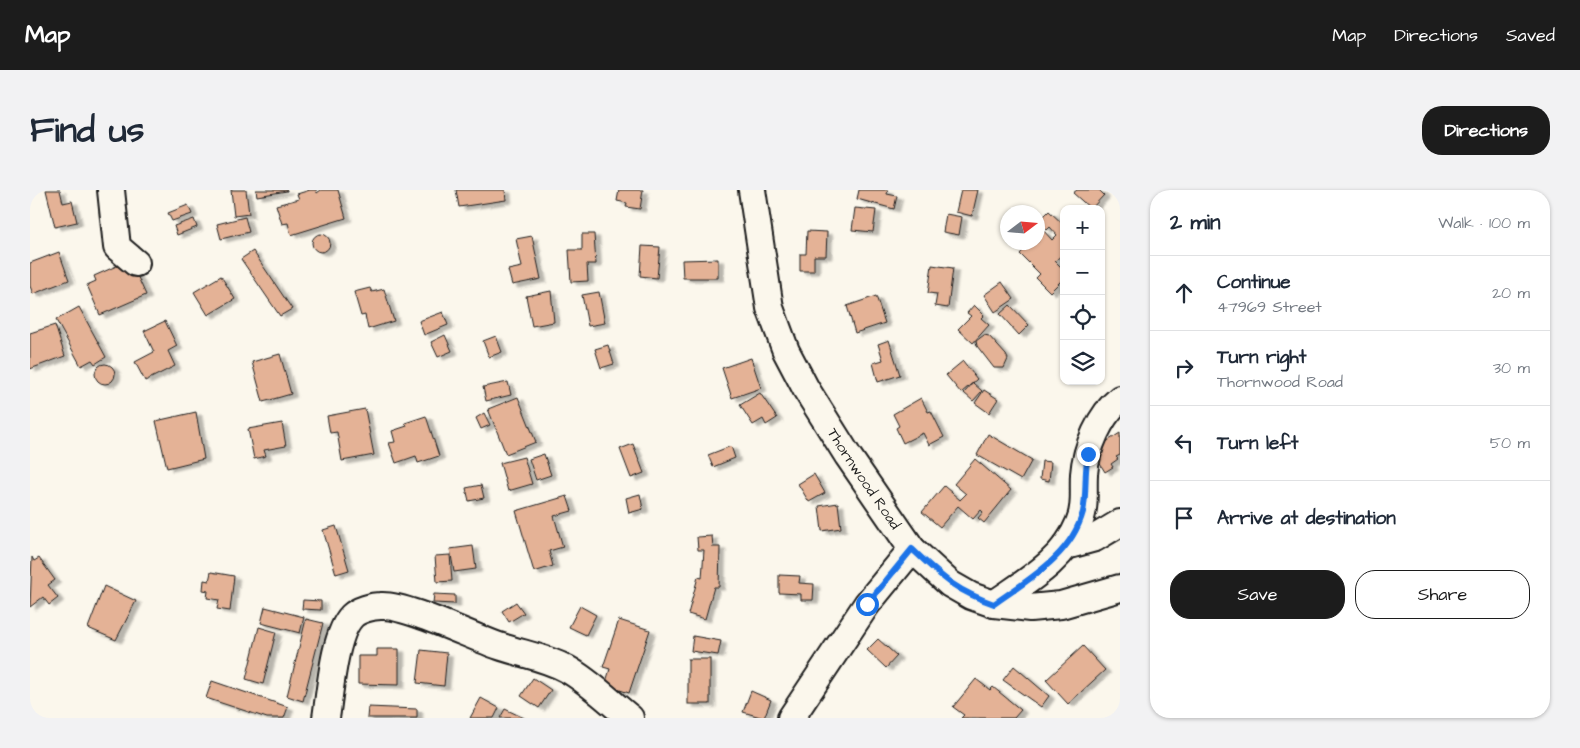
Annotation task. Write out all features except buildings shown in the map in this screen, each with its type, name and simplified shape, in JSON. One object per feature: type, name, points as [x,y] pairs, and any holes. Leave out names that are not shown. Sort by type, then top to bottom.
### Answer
[{"type":"street","points":[[111,190],[117,247],[136,263]]},
{"type":"street","name":"Thornwood Road","points":[[752,190],[770,308],[786,352],[806,389],[848,456],[912,549],[950,584],[971,596],[994,604],[1030,608],[1061,606],[1107,594],[1120,588]]},
{"type":"street","points":[[994,604],[1050,563],[1066,546],[1079,524],[1083,510],[1084,473],[1094,437],[1114,404],[1120,399]]},
{"type":"street","points":[[1066,546],[1095,538],[1120,523]]},
{"type":"street","points":[[791,718],[867,604],[912,549]]},
{"type":"street","points":[[326,718],[336,650],[352,616],[381,605],[411,612],[501,647],[549,660],[570,671],[630,718]]},
{"type":"route","points":[[867,604],[912,549],[950,584],[971,596],[994,604],[1037,574],[1066,546],[1079,524],[1083,510],[1084,473],[1088,454]]}]
